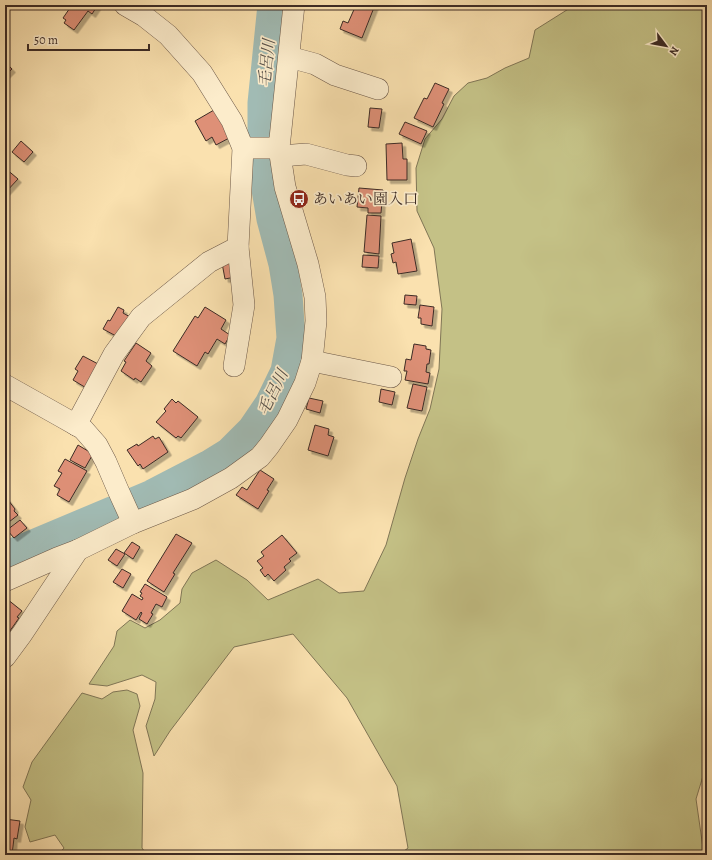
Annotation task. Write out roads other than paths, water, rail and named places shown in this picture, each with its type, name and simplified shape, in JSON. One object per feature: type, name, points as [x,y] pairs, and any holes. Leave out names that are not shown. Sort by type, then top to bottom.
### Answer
[{"type":"street","points":[[125,5],[144,16],[168,35],[202,73],[232,121],[245,148],[238,247],[244,305],[234,366]]},
{"type":"street","points":[[5,581],[56,558],[78,550],[131,518],[193,500],[231,478],[260,457],[287,420],[305,383],[312,361],[316,321],[315,297],[308,264],[285,187],[278,150],[294,5]]},
{"type":"street","points":[[289,57],[315,64],[335,75],[378,89]]},
{"type":"street","points":[[245,148],[278,150],[306,154],[356,166]]},
{"type":"street","points":[[76,425],[114,354],[141,317],[209,262],[238,247]]},
{"type":"street","points":[[312,361],[391,377]]},
{"type":"street","points":[[5,385],[82,429],[96,445],[106,462],[131,518]]},
{"type":"street","points":[[5,657],[78,550]]},
{"type":"waterway","name":"毛呂川","points":[[5,556],[152,494],[208,465],[229,452],[252,429],[269,404],[285,371],[291,338],[288,295],[283,264],[271,219],[262,166],[262,103],[272,5]]},
{"type":"place","name":"あいあい園入口","points":[[299,199]]}]
